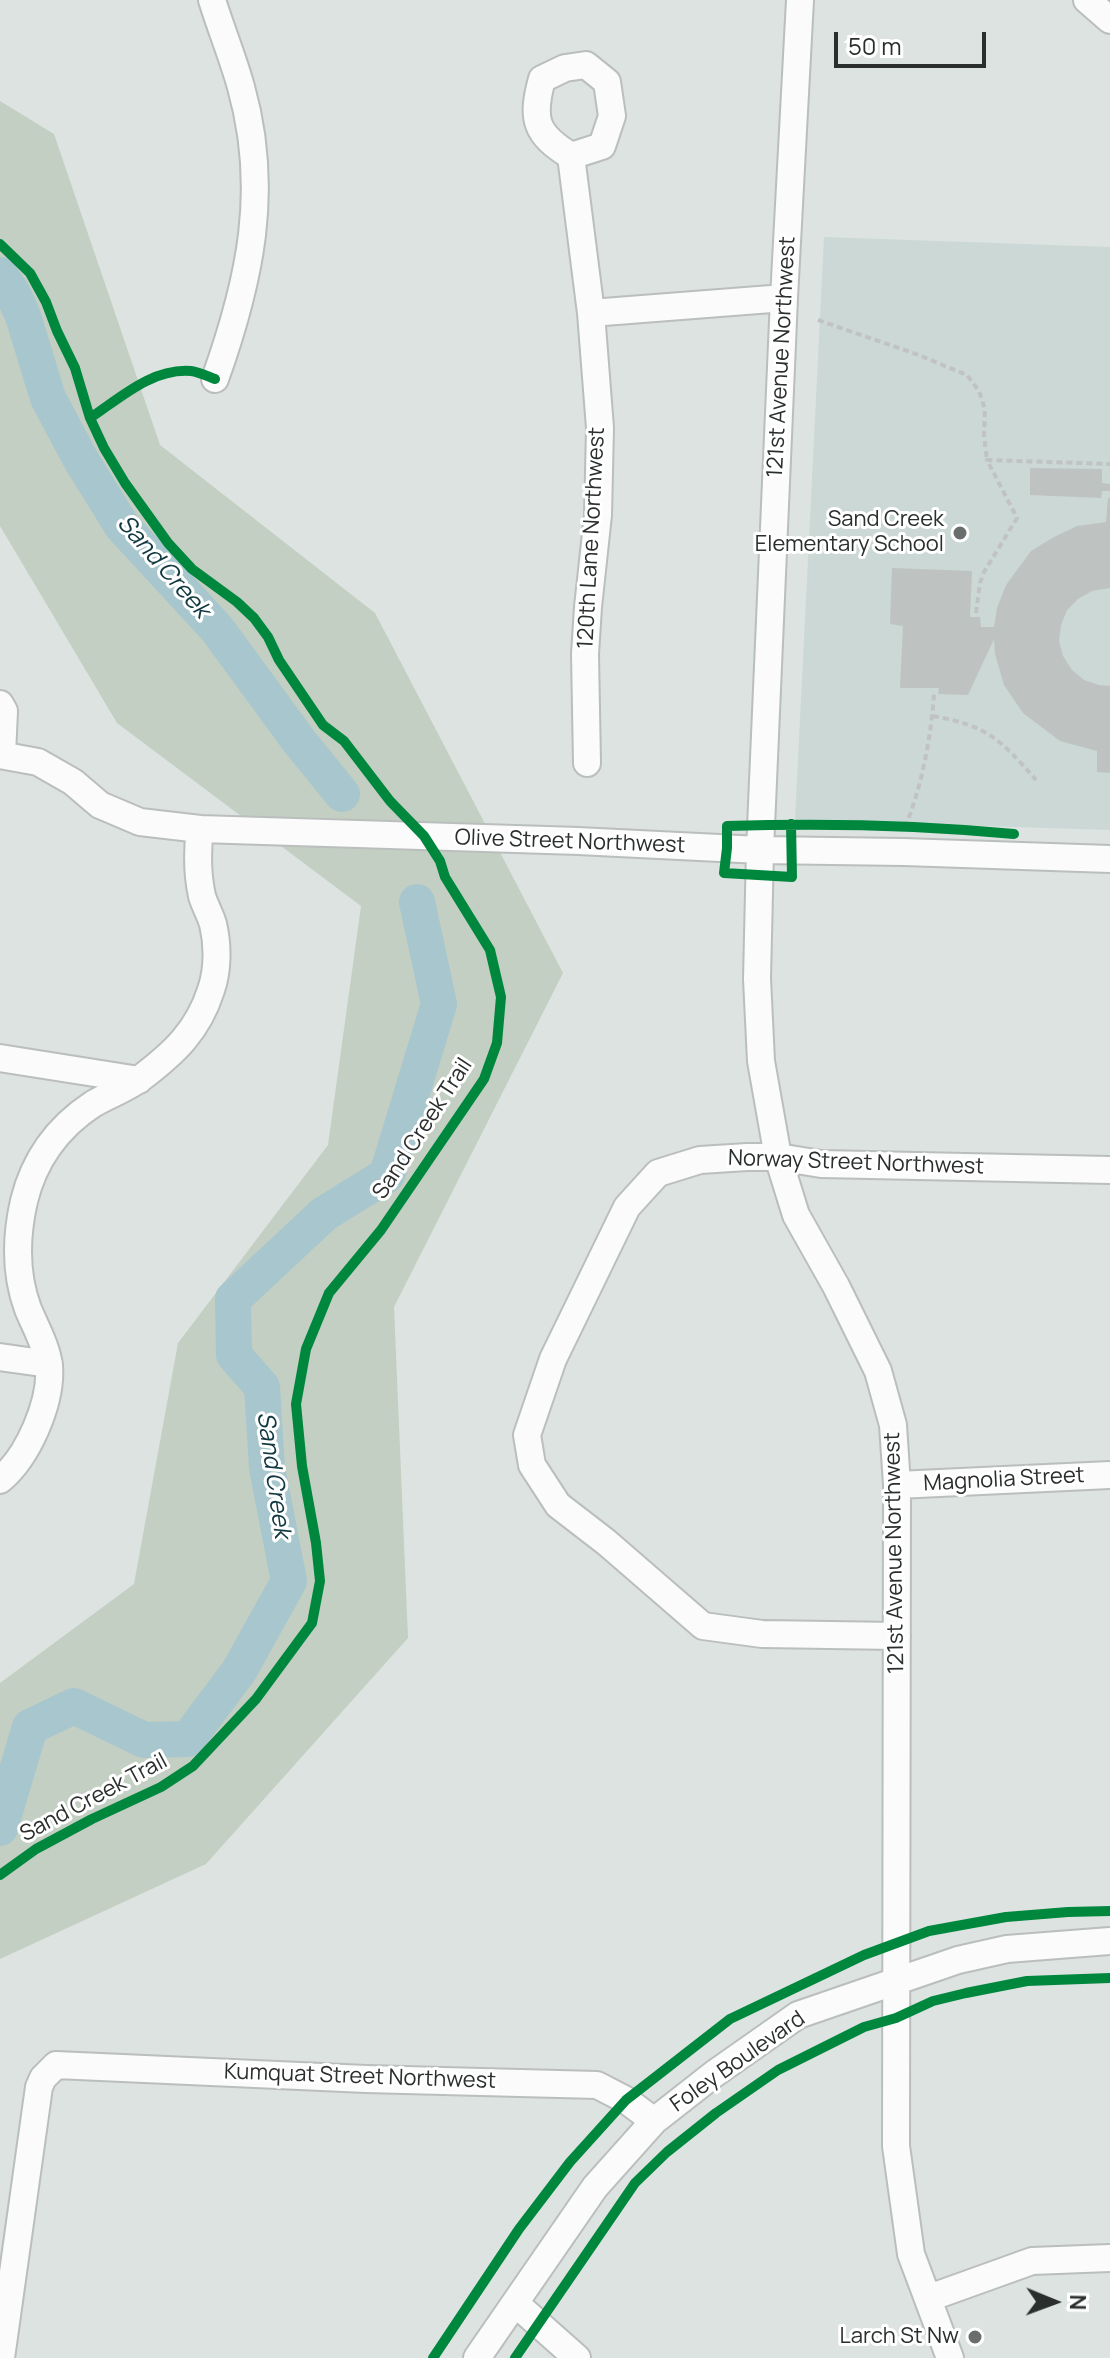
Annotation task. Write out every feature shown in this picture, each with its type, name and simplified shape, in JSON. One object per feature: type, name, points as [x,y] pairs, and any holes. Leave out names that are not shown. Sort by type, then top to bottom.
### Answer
[{"type":"street","points":[[212,0],[241,88],[253,145],[256,195],[253,240],[244,287],[215,379]]},
{"type":"street","name":"121st Avenue Northwest","points":[[800,0],[760,850],[757,979],[761,1061],[778,1157],[796,1215],[878,1371],[893,1425],[897,1485],[898,1709],[896,2146],[911,2254],[950,2358]]},
{"type":"street","points":[[1087,0],[1110,20]]},
{"type":"street","name":"120th Lane Northwest","points":[[571,156],[598,389],[600,470],[585,654],[587,763]]},
{"type":"street","points":[[591,313],[784,298]]},
{"type":"street","points":[[0,704],[4,711],[1,755]]},
{"type":"street","name":"Olive Street Northwest","points":[[1,755],[38,762],[73,782],[100,805],[140,822],[200,829],[760,850],[1110,859]]},
{"type":"street","points":[[0,1480],[32,1438],[44,1402],[49,1364],[21,1284],[18,1233],[24,1199],[36,1165],[70,1122],[93,1104],[139,1080],[193,1031],[213,988],[216,963],[213,923],[203,896],[196,857],[200,829]]},
{"type":"street","points":[[0,1058],[139,1080]]},
{"type":"street","name":"Norway Street Northwest","points":[[897,1636],[762,1634],[703,1626],[558,1505],[532,1465],[527,1435],[553,1359],[627,1207],[658,1173],[700,1160],[747,1157],[778,1157],[821,1164],[1110,1170]]},
{"type":"street","points":[[0,1357],[49,1364]]},
{"type":"street","name":"Magnolia Street","points":[[897,1485],[1110,1475]]},
{"type":"street","name":"Foley Boulevard","points":[[477,2358],[595,2187],[654,2121],[798,2015],[958,1960],[1007,1949],[1110,1941]]},
{"type":"street","name":"Kumquat Street Northwest","points":[[1,2358],[39,2087],[56,2065],[366,2079],[597,2085],[626,2100],[654,2121]]},
{"type":"street","points":[[929,2298],[1032,2261],[1110,2258]]},
{"type":"street","points":[[515,2303],[577,2358]]},
{"type":"path","points":[[818,320],[967,375],[979,391],[985,409],[987,460],[1017,518],[984,572],[976,613]]},
{"type":"path","points":[[987,460],[1110,464]]},
{"type":"path","points":[[905,827],[913,808],[933,716],[934,693]]},
{"type":"path","points":[[933,716],[957,720],[985,731],[1008,748],[1036,780]]},
{"type":"path","points":[[891,827],[919,828]]},
{"type":"shaded area","name":"Sand Creek Elementary School","points":[[824,237],[1110,247],[1110,830],[795,820]]},
{"type":"green space","points":[[0,101],[54,134],[160,445],[375,613],[563,973],[394,1307],[408,1638],[206,1864],[0,1959],[0,1683],[134,1584],[178,1343],[328,1145],[361,906],[117,723],[0,526]]},
{"type":"building","points":[[1030,468],[1102,469],[1102,483],[1110,484],[1110,491],[1102,491],[1101,498],[1030,495]]},
{"type":"building","points":[[1108,498],[1110,588],[1092,591],[1067,610],[1059,641],[1063,656],[1072,670],[1084,680],[1110,686],[1110,773],[1097,772],[1097,751],[1060,741],[1023,713],[1004,685],[994,639],[968,695],[938,694],[939,688],[900,688],[903,626],[890,624],[892,568],[972,571],[970,617],[980,617],[981,627],[994,627],[1006,585],[1031,551],[1077,526],[1106,522]]},
{"type":"waterway","name":"Sand Creek","points":[[0,275],[23,316],[48,398],[81,460],[122,526],[217,629],[342,794]]},
{"type":"waterway","name":"Sand Creek","points":[[0,1828],[30,1727],[74,1706],[144,1740],[188,1739],[239,1671],[289,1581],[267,1468],[262,1387],[234,1355],[233,1299],[324,1214],[387,1175],[439,1004],[417,902]]},
{"type":"cycle path","name":"Sand Creek Trail","points":[[0,244],[30,273],[46,302],[75,368],[90,418],[125,483],[168,543],[192,569],[254,618],[323,725],[344,741],[390,801],[424,836],[490,950],[501,997],[497,1043],[484,1079],[381,1230],[329,1293],[306,1349],[296,1404],[320,1581],[312,1623],[256,1699],[193,1766],[161,1787],[36,1849],[0,1875]]},
{"type":"cycle path","points":[[90,418],[137,386],[163,374],[191,371],[215,379]]},
{"type":"cycle path","points":[[791,824],[792,877],[724,873],[727,826],[763,825],[799,825],[870,826],[1014,834]]},
{"type":"cycle path","points":[[433,2358],[519,2229],[570,2162],[626,2100],[730,2019],[864,1955],[929,1931],[1006,1917],[1110,1911]]},
{"type":"cycle path","points":[[515,2358],[635,2183],[667,2152],[716,2113],[778,2070],[864,2027],[896,2018],[933,2001],[1027,1981],[1110,1978]]},
{"type":"place","name":"Sand Creek Elementary School","points":[[960,533]]},
{"type":"place","name":"Larch St Nw","points":[[975,2337]]}]
